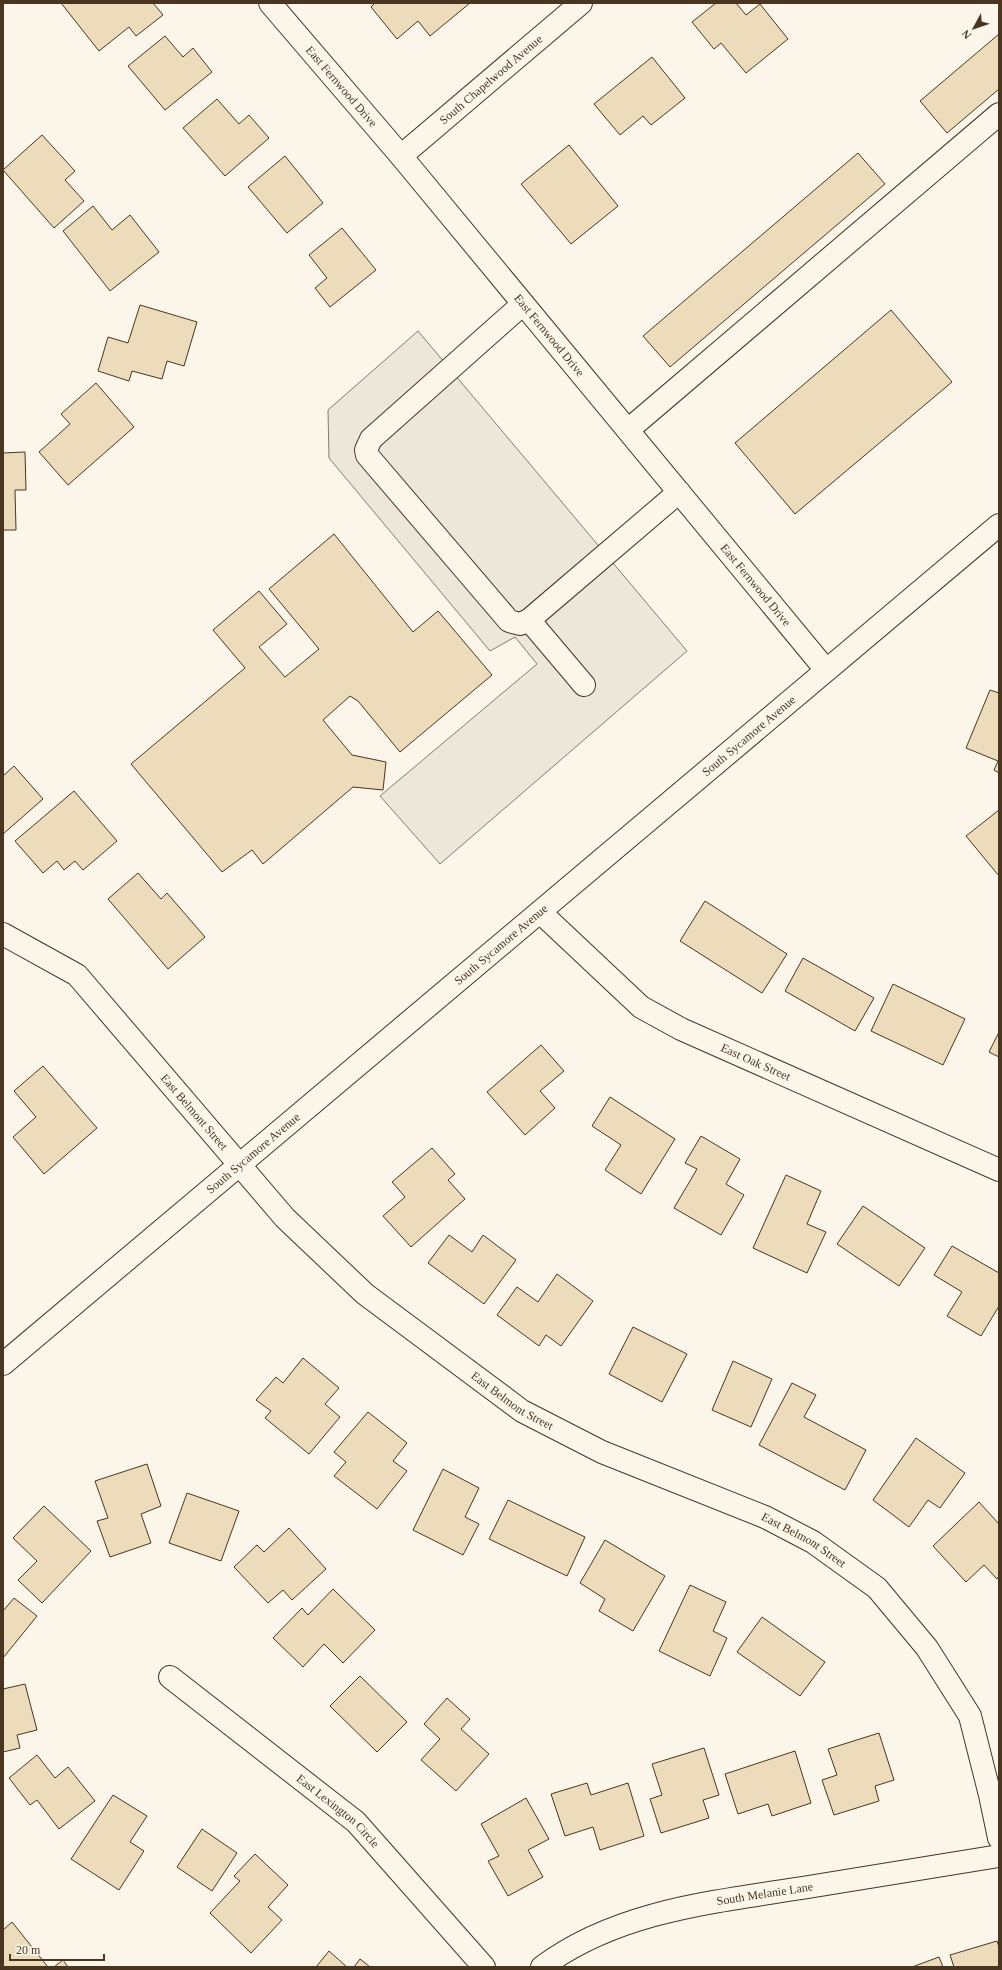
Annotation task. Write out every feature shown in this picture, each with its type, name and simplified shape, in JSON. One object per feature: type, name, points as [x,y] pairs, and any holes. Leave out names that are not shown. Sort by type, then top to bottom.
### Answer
[{"type":"street","name":"East Fernwood Drive","points":[[270,3],[401,156],[826,670]]},
{"type":"street","name":"South Chapelwood Avenue","points":[[401,156],[581,3]]},
{"type":"street","points":[[628,430],[999,114]]},
{"type":"street","points":[[524,304],[371,439],[366,450],[367,455],[509,621],[520,624],[529,620],[679,492]]},
{"type":"street","name":"South Sycamore Avenue","points":[[3,1364],[999,525]]},
{"type":"street","points":[[529,620],[584,685]]},
{"type":"street","name":"East Oak Street","points":[[540,912],[641,1007],[681,1029],[999,1170]]},
{"type":"street","name":"East Belmont Street","points":[[3,934],[76,975],[285,1218],[365,1294],[522,1411],[602,1452],[765,1517],[813,1542],[877,1588],[927,1648],[970,1716],[999,1838]]},
{"type":"street","name":"East Lexington Circle","points":[[170,1677],[356,1822],[484,1967]]},
{"type":"street","name":"South Melanie Lane","points":[[542,1967],[557,1956],[611,1928],[687,1906],[999,1856]]},
{"type":"shaded area","points":[[418,331],[687,651],[440,864],[380,796],[537,664],[515,637],[490,651],[329,458],[328,410]]},
{"type":"building","points":[[61,3],[153,3],[163,15],[136,36],[129,27],[99,51]]},
{"type":"building","points":[[375,3],[470,3],[430,36],[418,21],[397,39],[371,7]]},
{"type":"building","points":[[716,3],[736,3],[746,15],[760,4],[788,39],[746,73],[721,43],[714,49],[692,22]]},
{"type":"building","points":[[999,34],[999,89],[947,133],[920,101]]},
{"type":"building","points":[[165,36],[183,57],[193,48],[212,72],[165,110],[128,66]]},
{"type":"building","points":[[652,57],[685,98],[651,125],[643,116],[620,135],[594,104]]},
{"type":"building","points":[[217,99],[239,124],[249,115],[269,138],[225,176],[183,128]]},
{"type":"building","points":[[42,135],[75,171],[65,180],[84,201],[54,228],[3,170]]},
{"type":"building","points":[[569,145],[618,206],[571,244],[521,184]]},
{"type":"building","points":[[858,153],[885,184],[670,367],[643,336]]},
{"type":"building","points":[[285,156],[323,203],[287,233],[248,187]]},
{"type":"building","points":[[93,206],[112,230],[130,215],[159,252],[110,291],[63,231]]},
{"type":"building","points":[[342,228],[376,270],[330,307],[315,288],[327,278],[309,255]]},
{"type":"building","points":[[140,305],[197,322],[184,366],[167,361],[162,379],[132,371],[129,381],[98,371],[108,337],[128,343]]},
{"type":"building","points":[[891,310],[952,382],[795,514],[735,443]]},
{"type":"building","points":[[96,383],[134,427],[68,485],[39,452],[70,424],[61,414]]},
{"type":"building","points":[[25,452],[26,490],[15,490],[16,530],[3,530],[3,453]]},
{"type":"building","points":[[334,534],[413,632],[438,611],[492,675],[400,752],[358,701],[350,696],[323,720],[352,755],[386,762],[383,790],[353,787],[263,864],[252,850],[222,872],[131,764],[245,668],[213,630],[259,591],[287,624],[259,647],[285,677],[319,649],[269,589]]},
{"type":"building","points":[[990,690],[999,693],[999,773],[994,770],[998,761],[966,748]]},
{"type":"building","points":[[14,766],[43,799],[3,834],[3,776]]},
{"type":"building","points":[[74,791],[117,841],[83,870],[75,861],[64,870],[57,861],[43,873],[15,841]]},
{"type":"building","points":[[999,810],[999,876],[966,836]]},
{"type":"building","points":[[138,873],[161,899],[167,893],[205,937],[168,969],[108,899]]},
{"type":"building","points":[[705,901],[787,954],[762,993],[680,941]]},
{"type":"building","points":[[803,958],[874,998],[855,1031],[785,991]]},
{"type":"building","points":[[893,984],[965,1019],[943,1065],[871,1031]]},
{"type":"building","points":[[999,1032],[999,1057],[989,1052]]},
{"type":"building","points":[[541,1045],[564,1071],[540,1091],[555,1108],[525,1135],[487,1092]]},
{"type":"building","points":[[43,1066],[97,1128],[44,1174],[13,1137],[36,1117],[14,1091]]},
{"type":"building","points":[[610,1097],[675,1139],[641,1194],[605,1170],[621,1145],[592,1126]]},
{"type":"building","points":[[701,1136],[740,1159],[726,1184],[744,1195],[721,1235],[674,1208],[697,1169],[685,1163]]},
{"type":"building","points":[[432,1148],[455,1174],[448,1180],[465,1199],[411,1247],[383,1216],[405,1197],[392,1182]]},
{"type":"building","points":[[786,1175],[821,1191],[807,1224],[826,1232],[807,1273],[753,1248]]},
{"type":"building","points":[[863,1206],[925,1248],[899,1286],[837,1244]]},
{"type":"building","points":[[449,1235],[472,1252],[483,1235],[516,1260],[484,1304],[428,1263]]},
{"type":"building","points":[[952,1246],[999,1273],[999,1306],[981,1336],[947,1316],[962,1292],[934,1275]]},
{"type":"building","points":[[557,1274],[593,1301],[561,1346],[546,1335],[539,1346],[497,1315],[517,1287],[538,1302]]},
{"type":"building","points":[[633,1327],[687,1354],[662,1402],[609,1374]]},
{"type":"building","points":[[303,1358],[339,1388],[325,1404],[340,1417],[309,1454],[265,1418],[271,1411],[256,1400],[276,1377],[283,1383]]},
{"type":"building","points":[[733,1361],[772,1379],[751,1427],[712,1410]]},
{"type":"building","points":[[792,1383],[816,1395],[804,1417],[866,1450],[845,1490],[759,1445]]},
{"type":"building","points":[[368,1412],[407,1443],[393,1461],[407,1471],[377,1509],[334,1476],[346,1462],[334,1452]]},
{"type":"building","points":[[916,1438],[965,1473],[940,1508],[928,1500],[909,1527],[873,1500]]},
{"type":"building","points":[[147,1464],[161,1506],[141,1514],[151,1543],[110,1557],[97,1521],[108,1518],[95,1481]]},
{"type":"building","points":[[443,1469],[479,1488],[465,1517],[479,1524],[463,1555],[413,1530]]},
{"type":"building","points":[[187,1493],[239,1511],[221,1561],[169,1543]]},
{"type":"building","points":[[508,1500],[585,1537],[567,1576],[489,1539]]},
{"type":"building","points":[[979,1502],[999,1524],[999,1576],[997,1579],[984,1565],[966,1582],[933,1546]]},
{"type":"building","points":[[44,1506],[91,1551],[42,1603],[18,1580],[37,1561],[13,1538]]},
{"type":"building","points":[[289,1528],[326,1569],[292,1600],[283,1590],[268,1603],[234,1567],[257,1545],[264,1552]]},
{"type":"building","points":[[605,1540],[665,1576],[633,1631],[599,1611],[605,1599],[580,1583]]},
{"type":"building","points":[[690,1585],[726,1602],[713,1631],[727,1638],[710,1676],[659,1651]]},
{"type":"building","points":[[333,1589],[375,1630],[343,1663],[324,1644],[303,1667],[273,1638],[302,1608],[308,1615]]},
{"type":"building","points":[[14,1598],[37,1616],[3,1658],[3,1611]]},
{"type":"building","points":[[762,1617],[825,1662],[800,1696],[737,1652]]},
{"type":"building","points":[[360,1676],[407,1722],[377,1752],[330,1706]]},
{"type":"building","points":[[25,1684],[37,1730],[17,1735],[20,1748],[3,1752],[3,1689]]},
{"type":"building","points":[[447,1698],[470,1719],[461,1729],[489,1754],[456,1791],[421,1760],[440,1739],[424,1724]]},
{"type":"building","points":[[879,1733],[894,1780],[875,1786],[879,1801],[834,1815],[822,1780],[837,1775],[828,1749]]},
{"type":"building","points":[[704,1748],[719,1795],[703,1800],[709,1818],[661,1833],[650,1799],[662,1795],[652,1764]]},
{"type":"building","points":[[795,1751],[811,1803],[772,1816],[768,1804],[738,1814],[725,1774]]},
{"type":"building","points":[[37,1755],[55,1778],[68,1767],[95,1801],[59,1829],[37,1800],[30,1805],[9,1778]]},
{"type":"building","points":[[587,1783],[591,1795],[628,1783],[644,1836],[600,1850],[593,1827],[565,1836],[551,1794]]},
{"type":"building","points":[[113,1795],[147,1816],[130,1842],[144,1851],[119,1890],[71,1859]]},
{"type":"building","points":[[526,1798],[549,1839],[528,1850],[543,1877],[508,1896],[488,1861],[499,1856],[481,1824]]},
{"type":"building","points":[[202,1829],[237,1853],[212,1891],[177,1867]]},
{"type":"building","points":[[255,1854],[288,1885],[268,1907],[282,1920],[251,1953],[210,1913],[240,1881],[234,1876]]},
{"type":"building","points":[[12,1922],[48,1967],[3,1967],[3,1930]]},
{"type":"building","points":[[997,1941],[999,1947],[999,1967],[954,1967],[950,1955]]},
{"type":"building","points":[[329,1951],[347,1967],[316,1967]]},
{"type":"building","points":[[939,1957],[943,1967],[912,1967]]},
{"type":"building","points":[[360,1959],[370,1967],[354,1967]]},
{"type":"building","points":[[63,1960],[68,1967],[54,1967]]}]
